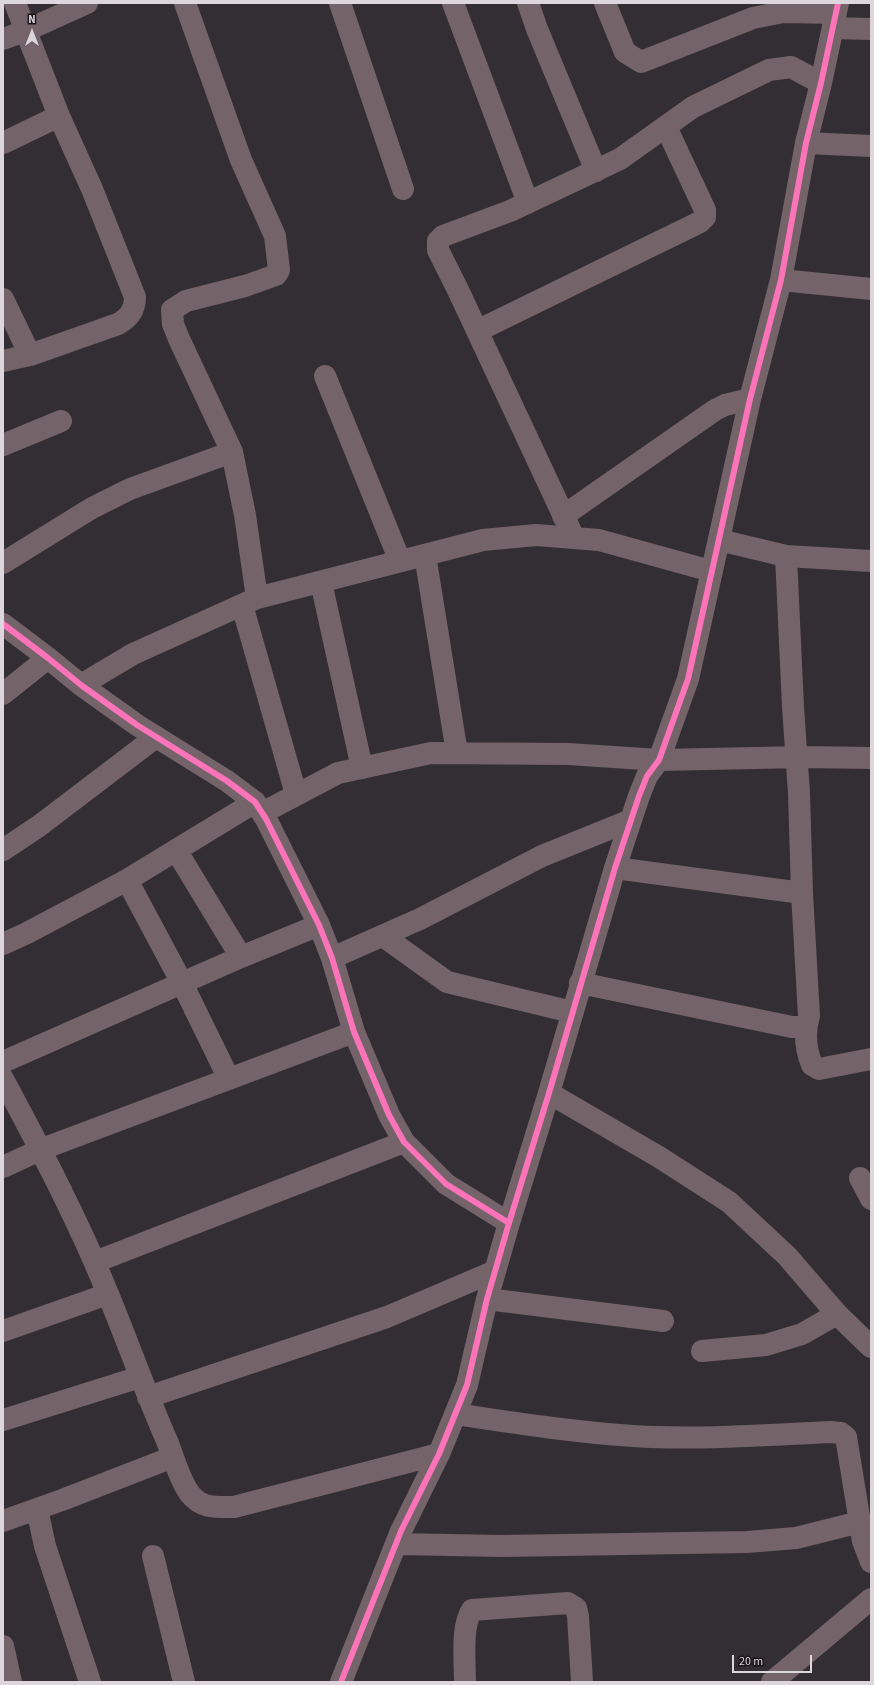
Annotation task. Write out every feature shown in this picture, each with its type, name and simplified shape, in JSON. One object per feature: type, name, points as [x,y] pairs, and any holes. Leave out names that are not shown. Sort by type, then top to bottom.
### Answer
[{"type":"street","points":[[3,361],[30,355],[118,324],[128,319],[136,306],[136,297],[92,189],[59,116],[15,3]]},
{"type":"street","points":[[3,39],[25,31],[87,3]]},
{"type":"street","points":[[185,3],[241,160],[275,236],[279,260],[279,270],[276,275],[245,286],[186,302],[172,310],[173,324],[179,339],[232,452],[245,515],[250,602],[296,794]]},
{"type":"street","points":[[340,3],[403,189]]},
{"type":"street","points":[[453,3],[528,203]]},
{"type":"street","points":[[528,3],[537,29],[596,171]]},
{"type":"street","points":[[605,3],[625,52],[641,62],[752,18],[783,12],[836,15],[871,29]]},
{"type":"street","points":[[341,1682],[396,1544],[439,1454],[467,1385],[487,1299],[509,1222],[549,1093],[580,983],[615,868],[647,776],[659,760],[688,679],[750,399],[781,280],[806,143],[836,15]]},
{"type":"street","points":[[574,538],[438,250],[438,241],[443,236],[510,211],[620,159],[693,107],[769,70],[791,67],[821,83]]},
{"type":"street","points":[[3,143],[59,116]]},
{"type":"street","points":[[477,331],[700,222],[705,217],[705,210],[666,127]]},
{"type":"street","points":[[806,143],[871,146]]},
{"type":"street","points":[[781,280],[871,288]]},
{"type":"street","points":[[3,299],[30,355]]},
{"type":"street","points":[[325,376],[400,561]]},
{"type":"street","points":[[563,516],[715,410],[725,405],[750,399]]},
{"type":"street","points":[[3,445],[61,421]]},
{"type":"street","points":[[3,564],[92,508],[130,489],[232,452]]},
{"type":"street","points":[[81,684],[133,654],[250,602],[483,540],[536,535],[599,540],[711,571]]},
{"type":"street","points":[[719,540],[786,556],[871,561]]},
{"type":"street","points":[[425,555],[457,753]]},
{"type":"street","points":[[786,556],[800,793],[802,893],[809,1016],[806,1027],[808,1055],[812,1064],[819,1068],[871,1059]]},
{"type":"street","points":[[321,582],[362,768]]},
{"type":"street","points":[[3,624],[81,684],[156,737],[227,781],[258,807],[319,925],[332,958],[354,1032],[389,1115],[404,1142],[446,1184],[509,1222]]},
{"type":"street","points":[[3,694],[48,658]]},
{"type":"street","points":[[3,850],[39,826],[156,737]]},
{"type":"street","points":[[3,944],[27,934],[127,880],[176,850],[258,807],[296,794],[338,773],[431,753],[568,754],[659,760],[871,758]]},
{"type":"street","points":[[332,958],[420,919],[542,856],[631,820]]},
{"type":"street","points":[[176,850],[241,957]]},
{"type":"street","points":[[615,868],[802,893]]},
{"type":"street","points":[[127,880],[182,983],[229,1079]]},
{"type":"street","points":[[3,1062],[241,957],[319,925]]},
{"type":"street","points":[[383,936],[448,982],[572,1012]]},
{"type":"street","points":[[580,983],[792,1028],[806,1027]]},
{"type":"street","points":[[3,1167],[42,1149],[354,1032]]},
{"type":"street","points":[[3,1079],[42,1149],[73,1213],[95,1262],[148,1397],[190,1494],[205,1506],[234,1507],[439,1454]]},
{"type":"street","points":[[549,1093],[659,1157],[729,1202],[787,1256],[837,1314],[871,1347]]},
{"type":"street","points":[[95,1262],[404,1142]]},
{"type":"street","points":[[860,1178],[871,1199]]},
{"type":"street","points":[[148,1397],[387,1317],[495,1271]]},
{"type":"street","points":[[3,1331],[108,1294]]},
{"type":"street","points":[[487,1299],[664,1320]]},
{"type":"street","points":[[702,1350],[766,1345],[802,1334],[837,1314]]},
{"type":"street","points":[[3,1420],[140,1377]]},
{"type":"street","points":[[455,1414],[567,1430],[634,1436],[723,1438],[831,1432],[841,1433],[846,1438],[863,1541],[871,1562]]},
{"type":"street","points":[[3,1521],[173,1457]]},
{"type":"street","points":[[37,1509],[45,1546],[90,1682]]},
{"type":"street","points":[[396,1544],[502,1546],[747,1542],[796,1538],[860,1522]]},
{"type":"street","points":[[153,1556],[184,1682]]},
{"type":"street","points":[[772,1682],[871,1599]]},
{"type":"street","points":[[465,1682],[466,1627],[468,1617],[472,1610],[568,1603],[576,1608],[578,1616],[582,1682]]},
{"type":"street","points":[[3,1646],[11,1682]]},
{"type":"cycle path","points":[[341,1682],[401,1531],[439,1454],[467,1385],[487,1299],[615,868],[639,796],[647,776],[659,760],[688,679],[750,399],[781,280],[806,143],[821,83],[838,3]]},
{"type":"cycle path","points":[[3,624],[81,685],[137,725],[227,781],[255,802],[266,819],[319,925],[332,958],[354,1032],[389,1115],[404,1142],[446,1184],[509,1223]]}]
